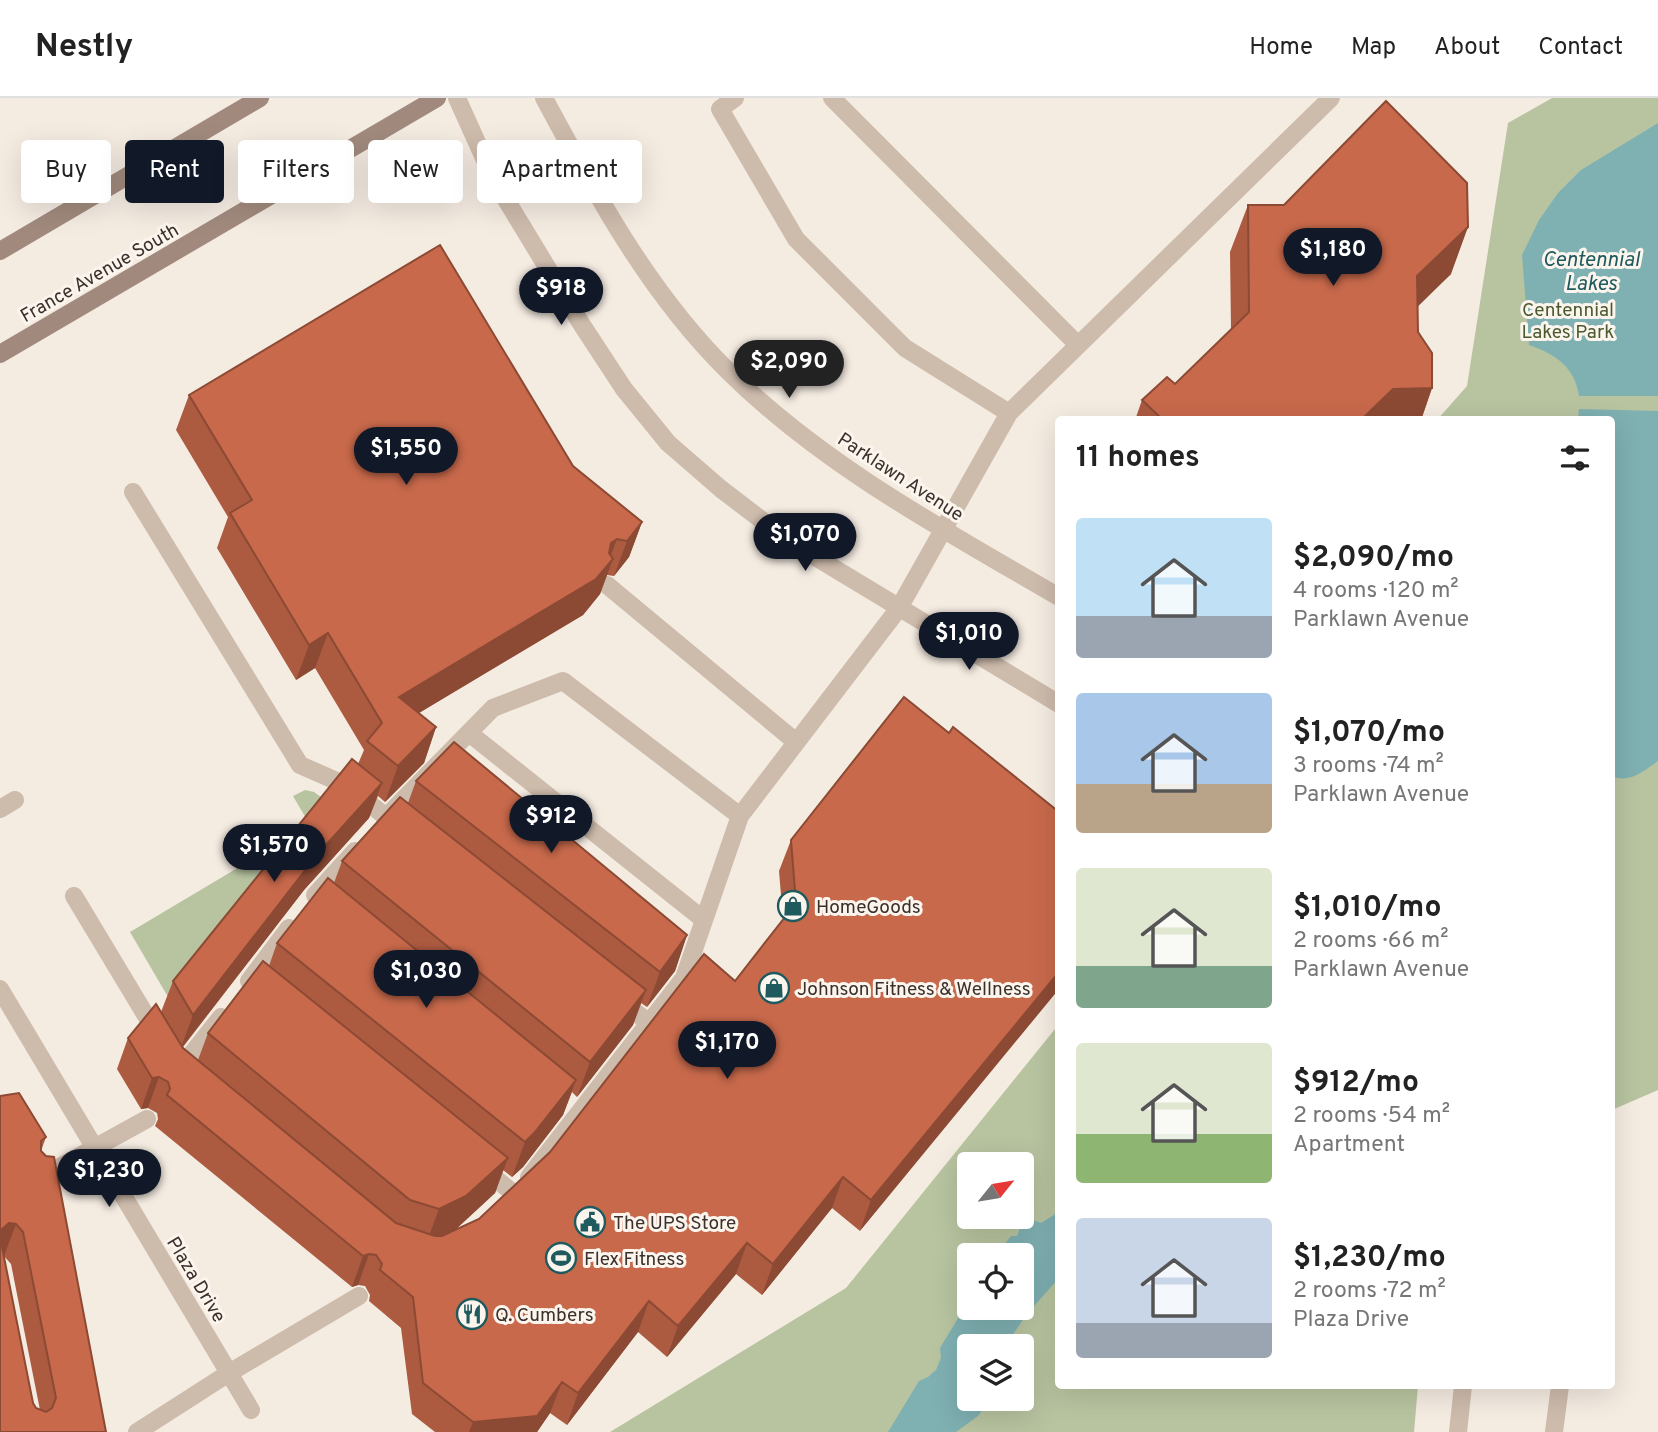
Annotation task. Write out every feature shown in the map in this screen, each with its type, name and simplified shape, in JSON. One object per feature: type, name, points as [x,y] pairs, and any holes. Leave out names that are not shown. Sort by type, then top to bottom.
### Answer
[{"type":"main road","points":[[0,251],[260,98]]},
{"type":"main road","name":"France Avenue South","points":[[0,355],[437,98]]},
{"type":"street","points":[[457,98],[493,178],[575,314],[624,389],[668,443],[721,489],[789,541],[1055,702]]},
{"type":"street","name":"Parklawn Avenue","points":[[544,98],[640,264],[692,331],[764,406],[812,443],[943,529],[1055,595]]},
{"type":"street","points":[[735,98],[720,109],[796,239],[905,348],[1009,413]]},
{"type":"street","points":[[832,98],[1078,345]]},
{"type":"street","points":[[470,1158],[508,1196],[531,1175],[573,1109],[649,1023],[684,978],[740,816],[899,608],[1009,413],[1331,98]]},
{"type":"street","points":[[133,492],[300,765],[348,786],[382,826]]},
{"type":"street","points":[[607,585],[796,742]]},
{"type":"street","points":[[74,896],[176,1063],[246,991],[310,907],[493,708],[563,681],[740,816]]},
{"type":"street","points":[[469,733],[704,920]]},
{"type":"street","points":[[606,988],[649,1023]]},
{"type":"street","name":"Plaza Drive","points":[[0,989],[251,1410]]},
{"type":"street","points":[[40,1178],[147,1119]]},
{"type":"street","points":[[137,1432],[229,1373],[359,1296]]},
{"type":"street","points":[[1458,1432],[1463,1389]]},
{"type":"street","points":[[1554,1432],[1560,1389]]},
{"type":"green space","name":"Centennial Lakes Park","points":[[1552,98],[1658,98],[1658,1090],[1615,1109],[1615,416],[1441,416],[1467,386],[1508,123]]},
{"type":"green space","points":[[305,790],[314,792],[331,804],[171,1002],[130,932],[310,825],[293,796]]},
{"type":"green space","points":[[1055,1029],[1055,1389],[1418,1389],[1414,1432],[610,1432],[846,1288]]},
{"type":"water","name":"Centennial Lakes","points":[[1658,123],[1658,396],[1579,396],[1568,369],[1555,357],[1529,345],[1522,255],[1539,220],[1558,193],[1581,170]]},
{"type":"water","points":[[1579,409],[1658,411],[1658,761],[1636,775],[1624,778],[1615,777],[1615,416],[1578,416]]},
{"type":"water","points":[[1055,1214],[1055,1282],[1034,1306],[1034,1243],[1006,1243],[1011,1236],[1017,1236],[1020,1229],[1034,1229],[1034,1220],[1041,1223]]},
{"type":"water","points":[[957,1320],[1023,1320],[1013,1334],[957,1334],[957,1411],[982,1411],[978,1416],[956,1432],[888,1432],[919,1381],[936,1370],[941,1358],[940,1348]]},
{"type":"building","points":[[1386,101],[1467,183],[1468,227],[1417,276],[1418,332],[1432,353],[1432,388],[1393,389],[1365,416],[1159,416],[1142,400],[1167,377],[1175,384],[1249,312],[1248,205],[1284,205]]},
{"type":"building","points":[[440,245],[573,466],[642,522],[627,541],[617,539],[611,543],[609,553],[613,559],[596,579],[399,697],[436,727],[398,766],[367,741],[382,723],[328,633],[309,645],[230,513],[252,500],[189,395]]},
{"type":"building","points":[[904,697],[949,733],[953,727],[1055,809],[1055,977],[871,1200],[843,1177],[773,1264],[747,1243],[678,1326],[649,1301],[578,1393],[562,1382],[537,1416],[473,1422],[423,1383],[413,1297],[380,1270],[382,1264],[376,1255],[363,1256],[167,1095],[170,1089],[168,1082],[159,1077],[152,1078],[128,1038],[156,1004],[183,1048],[396,1223],[442,1236],[479,1219],[550,1152],[704,954],[735,981],[796,903],[791,840]]},
{"type":"building","points":[[454,742],[687,935],[660,972],[416,781]]},
{"type":"building","points":[[352,759],[382,783],[317,855],[193,1015],[173,981]]},
{"type":"building","points":[[400,797],[646,990],[590,1062],[342,861]]},
{"type":"building","points":[[328,878],[576,1080],[525,1142],[277,943]]},
{"type":"building","points":[[263,961],[508,1158],[466,1196],[439,1209],[410,1200],[208,1033]]},
{"type":"building","points":[[19,1093],[46,1137],[41,1141],[41,1151],[46,1156],[54,1157],[106,1432],[0,1432],[0,1237],[0,1096]],"holes":[[[9,1223],[16,1224],[23,1232],[56,1398],[52,1408],[46,1412],[36,1408],[33,1403],[0,1237],[1,1230]]]},
{"type":"place","name":"HomeGoods","points":[[793,906]]},
{"type":"place","name":"Johnson Fitness & Wellness","points":[[774,988]]},
{"type":"place","name":"The UPS Store","points":[[590,1222]]},
{"type":"place","name":"Flex Fitness","points":[[561,1258]]},
{"type":"place","name":"Q. Cumbers","points":[[472,1314]]}]
